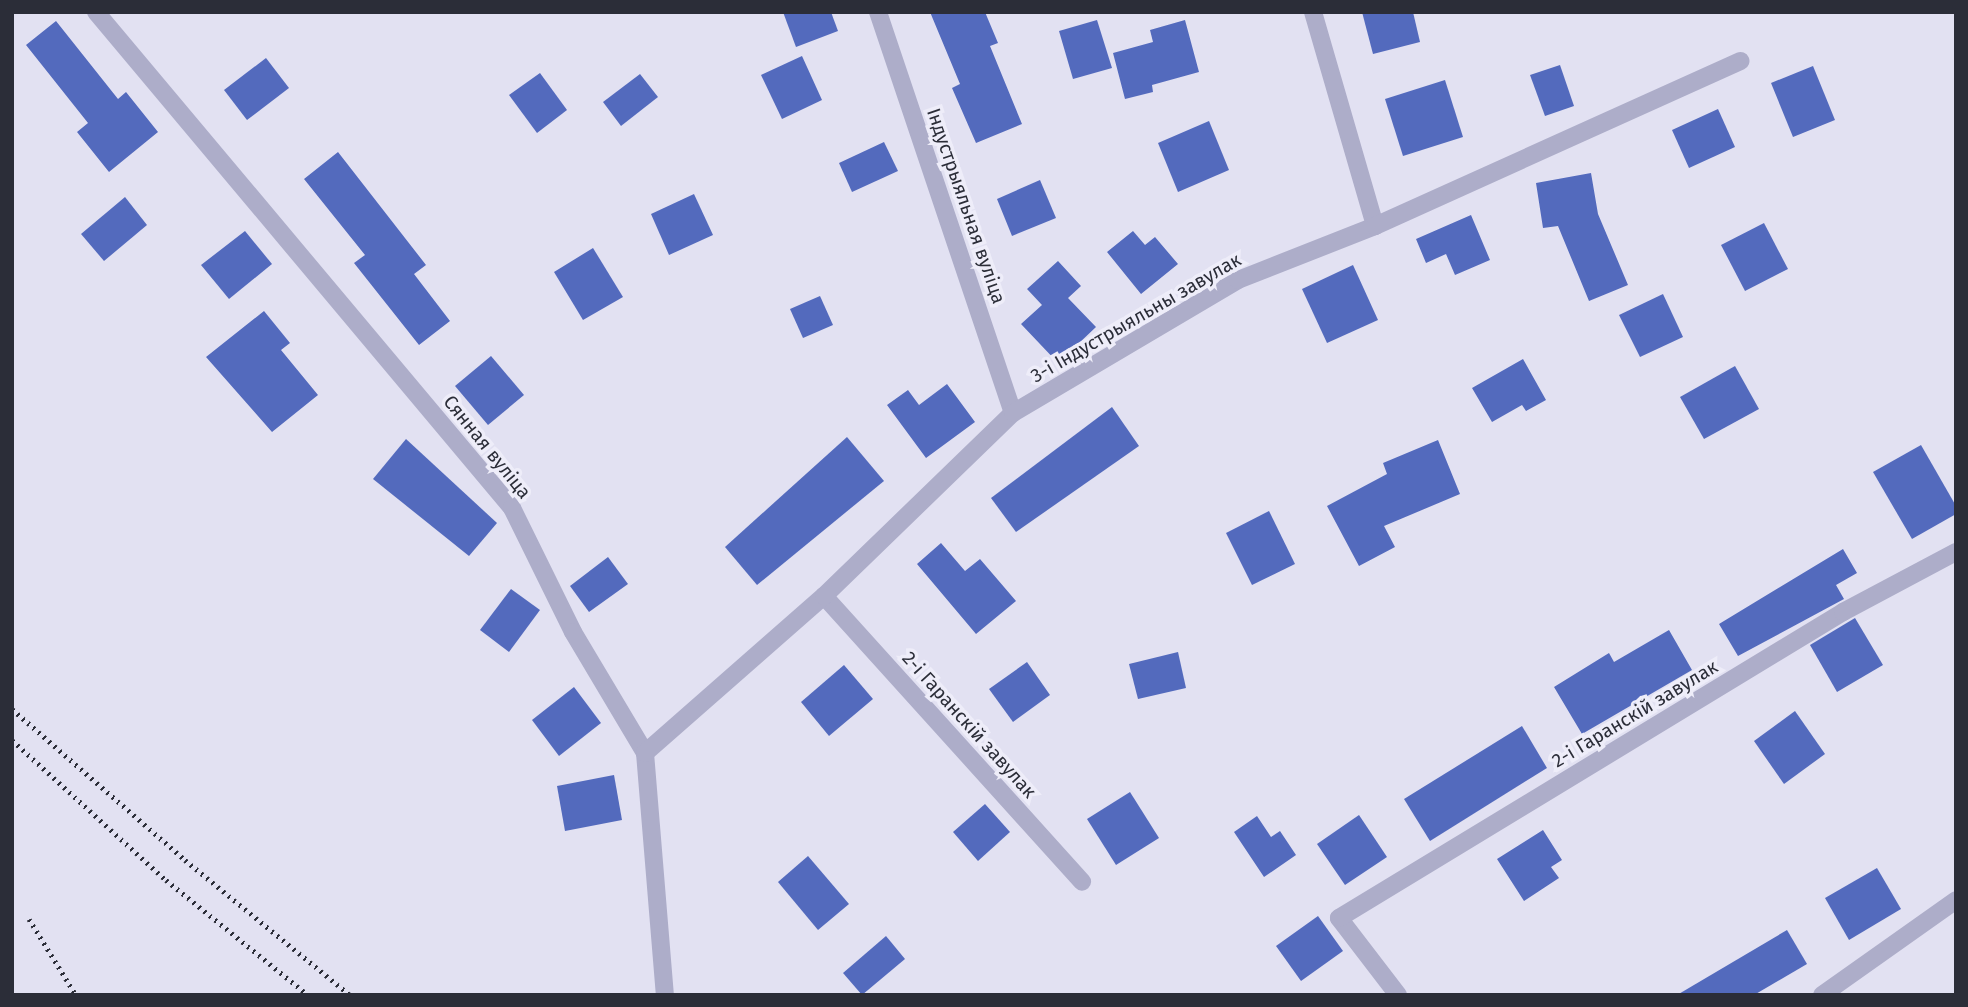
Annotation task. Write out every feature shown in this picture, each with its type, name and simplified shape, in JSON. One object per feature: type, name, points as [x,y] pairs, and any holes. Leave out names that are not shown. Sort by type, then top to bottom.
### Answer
[{"type":"street","name":"Сянная вуліца","points":[[96,12],[512,508],[573,632],[645,753],[665,995]]},
{"type":"street","name":"Індустрыяльная вуліца","points":[[878,12],[1013,413]]},
{"type":"street","points":[[1312,12],[1375,226]]},
{"type":"street","name":"3-і Індустрыяльны завулак","points":[[645,753],[824,596],[1013,413],[1238,280],[1375,226],[1740,61]]},
{"type":"street","name":"2-і Гаранскій завулак","points":[[1398,995],[1339,918],[1843,612],[1956,552]]},
{"type":"street","name":"2-і Гаранскій завулак","points":[[824,596],[1082,882]]},
{"type":"street","points":[[1822,995],[1956,900]]},
{"type":"building","points":[[783,12],[831,12],[838,31],[796,47]]},
{"type":"building","points":[[930,12],[985,12],[998,43],[990,46],[1022,124],[976,143],[952,88],[960,84]]},
{"type":"building","points":[[1362,12],[1413,12],[1420,42],[1373,54]]},
{"type":"building","points":[[1097,20],[1112,68],[1073,79],[1059,31]]},
{"type":"building","points":[[1185,20],[1199,72],[1152,85],[1153,92],[1125,99],[1113,53],[1153,42],[1150,30]]},
{"type":"building","points":[[56,21],[118,99],[126,92],[158,132],[109,172],[77,132],[88,123],[26,45]]},
{"type":"building","points":[[802,56],[822,100],[782,119],[761,75]]},
{"type":"building","points":[[266,58],[289,88],[247,120],[224,90]]},
{"type":"building","points":[[1560,65],[1574,106],[1545,116],[1530,75]]},
{"type":"building","points":[[1813,66],[1835,120],[1793,137],[1771,83]]},
{"type":"building","points":[[540,73],[567,110],[537,133],[509,95]]},
{"type":"building","points":[[640,74],[658,97],[621,126],[603,102]]},
{"type":"building","points":[[1445,80],[1463,137],[1403,156],[1385,99]]},
{"type":"building","points":[[1718,109],[1735,147],[1689,168],[1672,130]]},
{"type":"building","points":[[1209,121],[1229,170],[1178,192],[1158,143]]},
{"type":"building","points":[[884,142],[898,171],[852,192],[839,163]]},
{"type":"building","points":[[338,152],[426,265],[414,274],[450,321],[419,345],[354,263],[365,255],[304,179]]},
{"type":"building","points":[[1591,173],[1598,214],[1628,285],[1589,301],[1558,226],[1543,228],[1536,183]]},
{"type":"building","points":[[1040,180],[1056,218],[1012,236],[997,199]]},
{"type":"building","points":[[694,194],[713,235],[669,255],[651,214]]},
{"type":"building","points":[[125,197],[147,225],[104,261],[81,234]]},
{"type":"building","points":[[1471,215],[1490,260],[1455,275],[1446,254],[1426,263],[1416,239]]},
{"type":"building","points":[[1764,223],[1788,269],[1745,291],[1721,245]]},
{"type":"building","points":[[245,231],[272,264],[229,299],[201,265]]},
{"type":"building","points":[[1133,231],[1145,245],[1155,237],[1178,264],[1141,294],[1107,252]]},
{"type":"building","points":[[593,248],[623,297],[583,320],[554,272]]},
{"type":"building","points":[[1058,261],[1081,286],[1068,298],[1096,327],[1058,363],[1021,324],[1042,305],[1027,289]]},
{"type":"building","points":[[1353,265],[1378,320],[1327,343],[1302,289]]},
{"type":"building","points":[[1663,294],[1683,337],[1640,357],[1619,315]]},
{"type":"building","points":[[820,296],[833,325],[803,338],[790,309]]},
{"type":"building","points":[[264,311],[290,343],[281,350],[318,395],[272,432],[206,357]]},
{"type":"building","points":[[491,356],[524,395],[488,425],[455,386]]},
{"type":"building","points":[[1523,359],[1546,400],[1526,411],[1522,405],[1492,422],[1472,388]]},
{"type":"building","points":[[1735,366],[1759,409],[1704,439],[1680,397]]},
{"type":"building","points":[[947,384],[975,422],[926,458],[887,405],[908,390],[919,405]]},
{"type":"building","points":[[1112,407],[1139,446],[1016,532],[991,498]]},
{"type":"building","points":[[847,437],[884,481],[757,585],[725,547]]},
{"type":"building","points":[[406,439],[497,523],[469,556],[373,479]]},
{"type":"building","points":[[1438,440],[1460,494],[1384,526],[1395,547],[1359,566],[1327,506],[1387,474],[1383,463]]},
{"type":"building","points":[[1921,445],[1956,506],[1956,514],[1912,539],[1873,472]]},
{"type":"building","points":[[1269,511],[1295,564],[1252,585],[1226,533]]},
{"type":"building","points":[[941,543],[965,571],[980,559],[1016,601],[976,634],[917,564]]},
{"type":"building","points":[[1843,549],[1857,573],[1836,585],[1844,599],[1738,656],[1719,624]]},
{"type":"building","points":[[608,557],[628,584],[589,612],[570,586]]},
{"type":"building","points":[[511,589],[540,610],[509,652],[480,630]]},
{"type":"building","points":[[1855,618],[1883,665],[1837,692],[1810,645]]},
{"type":"building","points":[[1669,630],[1692,670],[1582,734],[1554,687],[1609,653],[1614,662]]},
{"type":"building","points":[[1178,652],[1186,688],[1138,699],[1129,664]]},
{"type":"building","points":[[1027,662],[1050,695],[1013,722],[989,689]]},
{"type":"building","points":[[844,665],[873,699],[829,736],[801,702]]},
{"type":"building","points":[[574,687],[601,723],[559,756],[532,720]]},
{"type":"building","points":[[1795,711],[1825,754],[1784,784],[1754,741]]},
{"type":"building","points":[[1522,726],[1547,768],[1430,841],[1404,799]]},
{"type":"building","points":[[614,775],[622,820],[565,831],[557,786]]},
{"type":"building","points":[[1130,792],[1159,838],[1116,865],[1087,819]]},
{"type":"building","points":[[985,804],[1010,832],[978,861],[953,832]]},
{"type":"building","points":[[1359,815],[1387,857],[1345,885],[1317,844]]},
{"type":"building","points":[[1257,816],[1271,837],[1280,831],[1296,855],[1264,877],[1234,832]]},
{"type":"building","points":[[1543,830],[1562,860],[1551,867],[1559,878],[1524,901],[1497,859]]},
{"type":"building","points":[[808,856],[849,904],[818,930],[778,882]]},
{"type":"building","points":[[1877,868],[1901,909],[1849,940],[1825,898]]},
{"type":"building","points":[[1318,916],[1343,951],[1301,981],[1276,946]]},
{"type":"building","points":[[1787,930],[1807,964],[1754,995],[1677,995]]},
{"type":"building","points":[[886,936],[905,959],[862,995],[843,973]]},
{"type":"railway","points":[[12,709],[185,860],[350,995]]},
{"type":"railway","points":[[12,740],[166,880],[308,995]]},
{"type":"railway","points":[[29,919],[76,995]]}]
